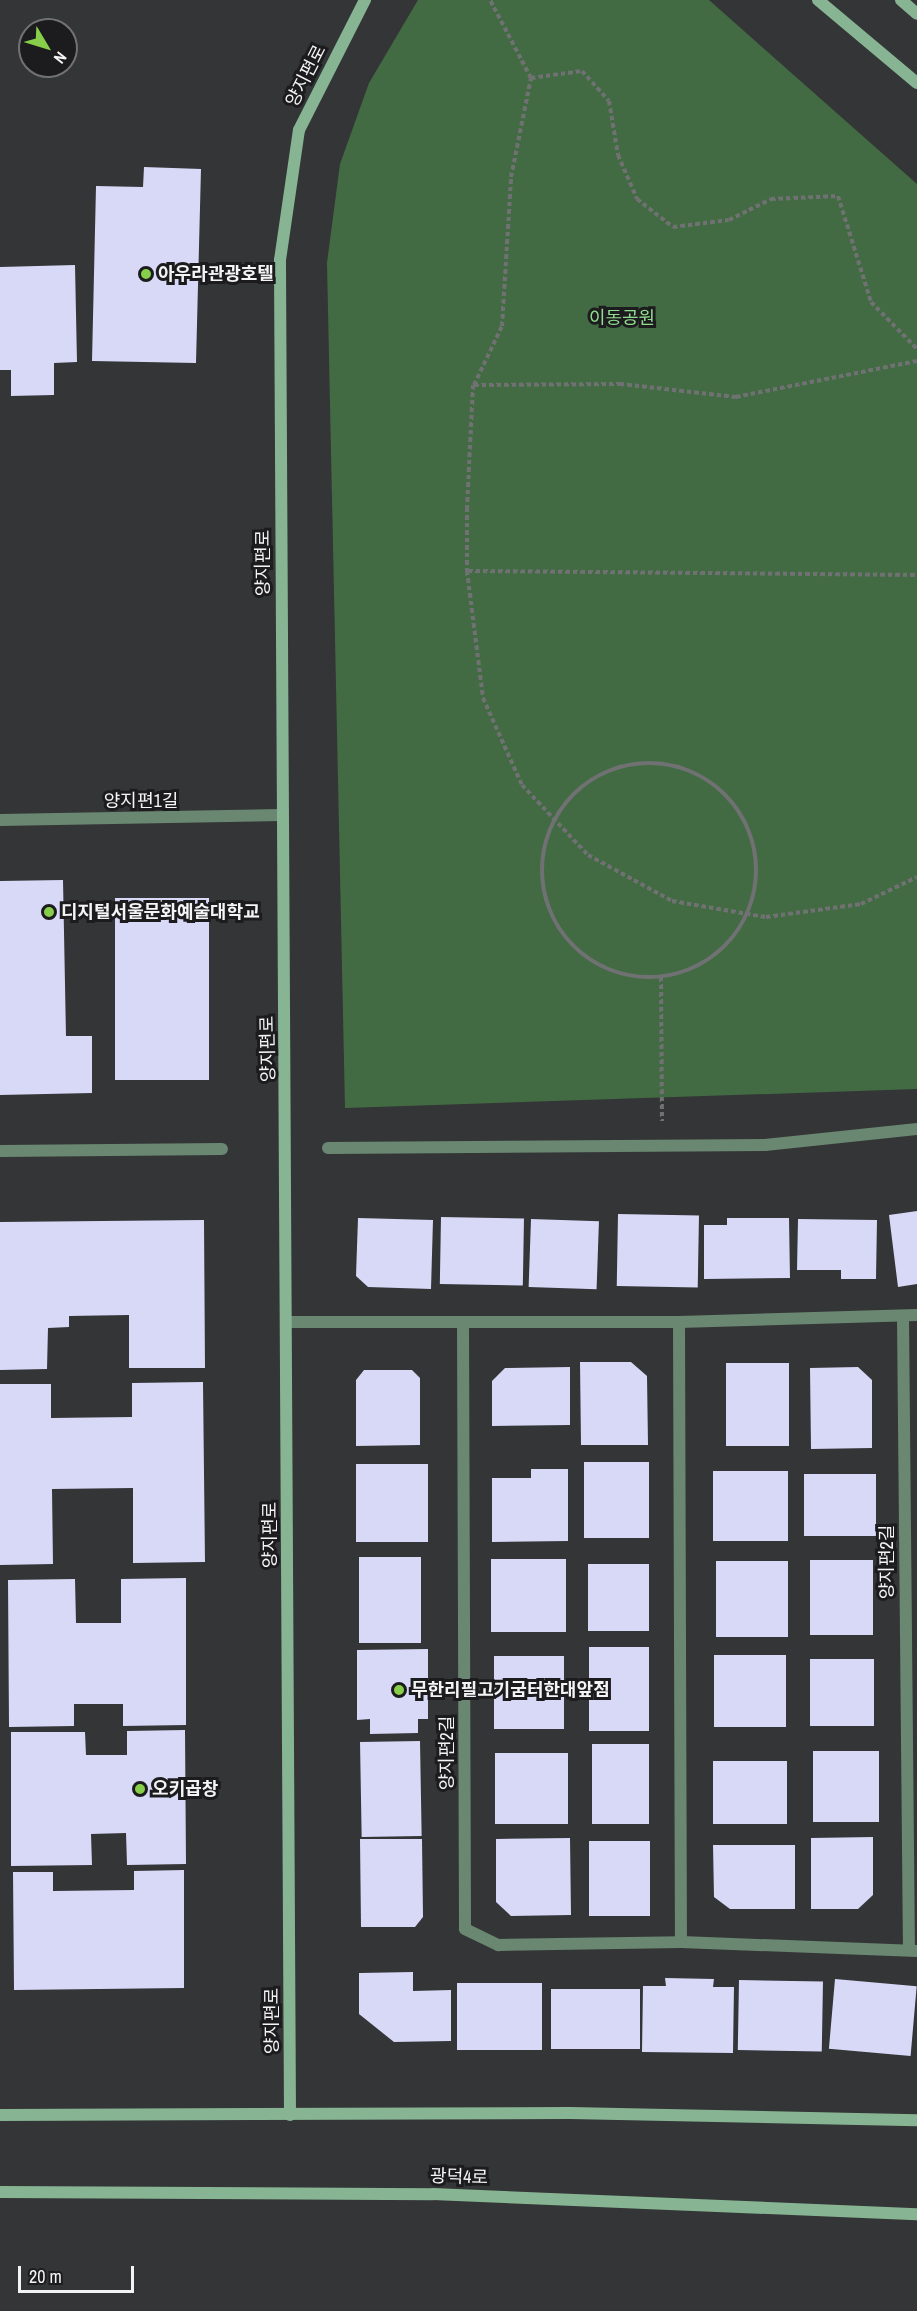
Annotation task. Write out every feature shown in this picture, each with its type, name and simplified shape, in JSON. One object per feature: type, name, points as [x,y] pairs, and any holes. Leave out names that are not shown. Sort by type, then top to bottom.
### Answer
[{"type":"street","name":"양지편로","points":[[290,2115],[287,1322],[281,815],[280,260],[299,130],[365,0]]},
{"type":"street","points":[[818,0],[917,84]]},
{"type":"street","points":[[902,0],[917,14]]},
{"type":"street","name":"양지편1길","points":[[0,820],[281,815]]},
{"type":"street","points":[[328,1148],[765,1145],[917,1129]]},
{"type":"street","points":[[0,1151],[222,1149]]},
{"type":"street","points":[[287,1322],[680,1322],[917,1315]]},
{"type":"street","name":"양지편2길","points":[[464,1322],[465,1929],[498,1945],[681,1942],[913,1951],[903,1317]]},
{"type":"street","points":[[680,1322],[681,1942]]},
{"type":"street","points":[[0,2115],[570,2113],[917,2120]]},
{"type":"street","name":"광덕4로","points":[[0,2192],[433,2194],[917,2214]]},
{"type":"path","points":[[490,0],[531,78],[511,177],[502,326],[473,385],[467,571],[483,698],[522,785],[588,855],[672,900],[766,918],[861,904],[917,877]]},
{"type":"path","points":[[531,78],[582,71],[609,101],[618,155],[637,199],[674,227],[729,220],[771,199],[838,196],[871,302],[917,349]]},
{"type":"path","points":[[473,385],[621,384],[736,397],[917,361]]},
{"type":"path","points":[[467,571],[917,575]]},
{"type":"path","points":[[664,763],[698,773],[727,794],[747,824],[757,859],[746,914],[716,955],[685,972],[661,977],[616,974],[585,957],[560,932],[544,900],[541,866],[555,819],[566,800],[594,777],[628,764],[664,763]]},
{"type":"path","points":[[661,977],[663,1146]]},
{"type":"green space","name":"이동공원","points":[[418,0],[709,0],[917,184],[917,1089],[345,1108],[327,263],[340,164],[369,83]]},
{"type":"building","name":"아우라관광호텔","points":[[144,167],[201,169],[196,363],[92,361],[96,186],[143,187]]},
{"type":"building","points":[[75,265],[77,362],[54,363],[54,395],[11,396],[11,370],[0,370],[0,267]]},
{"type":"building","points":[[63,880],[66,1036],[92,1036],[92,1093],[0,1095],[0,881]]},
{"type":"building","points":[[115,898],[209,898],[209,1080],[115,1080]]},
{"type":"building","points":[[917,1211],[917,1284],[898,1287],[889,1215]]},
{"type":"building","points":[[618,1214],[699,1215],[698,1287],[617,1286]]},
{"type":"building","points":[[441,1217],[524,1218],[523,1285],[440,1284]]},
{"type":"building","points":[[358,1218],[433,1220],[431,1289],[368,1287],[356,1276]]},
{"type":"building","points":[[727,1218],[789,1218],[790,1278],[704,1279],[704,1225],[727,1225]]},
{"type":"building","points":[[531,1219],[599,1221],[597,1289],[529,1287]]},
{"type":"building","points":[[798,1219],[877,1220],[876,1279],[841,1279],[841,1270],[797,1270]]},
{"type":"building","points":[[204,1220],[205,1368],[129,1368],[129,1315],[69,1316],[69,1327],[48,1328],[47,1369],[0,1370],[0,1222]]},
{"type":"building","points":[[580,1362],[631,1362],[647,1376],[648,1445],[581,1445]]},
{"type":"building","points":[[726,1363],[789,1363],[789,1446],[726,1446]]},
{"type":"building","points":[[570,1367],[570,1425],[492,1426],[492,1381],[505,1368]]},
{"type":"building","points":[[858,1367],[872,1380],[872,1448],[811,1449],[810,1368]]},
{"type":"building","points":[[364,1370],[412,1370],[420,1378],[420,1445],[356,1446],[356,1380]]},
{"type":"building","points":[[203,1382],[205,1562],[133,1563],[133,1488],[52,1489],[53,1564],[0,1565],[0,1384],[51,1384],[51,1418],[132,1417],[132,1383]]},
{"type":"building","points":[[584,1462],[649,1462],[649,1538],[584,1538]]},
{"type":"building","points":[[356,1464],[428,1464],[428,1542],[356,1542]]},
{"type":"building","points":[[531,1469],[568,1469],[568,1541],[492,1542],[492,1478],[531,1478]]},
{"type":"building","points":[[713,1471],[788,1471],[788,1541],[713,1541]]},
{"type":"building","points":[[804,1474],[876,1474],[876,1536],[804,1536]]},
{"type":"building","points":[[359,1557],[421,1557],[421,1643],[359,1643]]},
{"type":"building","points":[[491,1559],[566,1559],[566,1632],[491,1632]]},
{"type":"building","points":[[810,1560],[873,1560],[873,1635],[810,1635]]},
{"type":"building","points":[[716,1561],[788,1561],[788,1637],[716,1637]]},
{"type":"building","points":[[588,1564],[649,1564],[649,1631],[588,1631]]},
{"type":"building","points":[[186,1578],[186,1725],[123,1726],[123,1704],[74,1704],[74,1726],[9,1727],[8,1580],[75,1579],[76,1623],[121,1623],[121,1579]]},
{"type":"building","points":[[589,1647],[649,1647],[649,1731],[589,1731]]},
{"type":"building","points":[[428,1649],[428,1719],[418,1719],[418,1733],[370,1734],[370,1719],[357,1720],[357,1650]]},
{"type":"building","points":[[714,1655],[786,1655],[786,1727],[714,1727]]},
{"type":"building","points":[[494,1656],[564,1656],[564,1729],[494,1729]]},
{"type":"building","points":[[810,1659],[874,1659],[874,1726],[810,1726]]},
{"type":"building","points":[[185,1730],[186,1864],[127,1865],[126,1833],[91,1834],[92,1865],[11,1866],[11,1732],[85,1732],[86,1755],[127,1755],[127,1731]]},
{"type":"building","points":[[420,1741],[422,1836],[362,1837],[360,1742]]},
{"type":"building","points":[[592,1744],[649,1744],[649,1824],[592,1824]]},
{"type":"building","points":[[813,1751],[879,1751],[879,1822],[813,1822]]},
{"type":"building","points":[[495,1753],[568,1753],[568,1824],[495,1824]]},
{"type":"building","points":[[713,1761],[787,1761],[787,1824],[713,1824]]},
{"type":"building","points":[[873,1837],[873,1895],[858,1909],[811,1909],[811,1838]]},
{"type":"building","points":[[570,1838],[571,1915],[511,1916],[496,1902],[496,1839]]},
{"type":"building","points":[[360,1839],[422,1839],[423,1917],[415,1927],[361,1927]]},
{"type":"building","points":[[589,1841],[650,1841],[650,1916],[589,1916]]},
{"type":"building","points":[[713,1845],[795,1845],[795,1909],[730,1909],[714,1897]]},
{"type":"building","points":[[184,1870],[184,1988],[14,1990],[13,1872],[53,1872],[53,1891],[134,1890],[134,1871]]},
{"type":"building","points":[[413,1972],[413,1991],[451,1990],[451,2041],[394,2042],[359,2014],[359,1973]]},
{"type":"building","points":[[665,1978],[714,1979],[713,1987],[734,1987],[733,2053],[642,2052],[643,1986],[666,1986]]},
{"type":"building","points":[[835,1979],[917,1986],[911,2056],[829,2049]]},
{"type":"building","points":[[739,1980],[823,1981],[822,2051],[738,2050]]},
{"type":"building","points":[[457,1983],[542,1983],[542,2050],[457,2050]]},
{"type":"building","points":[[551,1989],[640,1989],[640,2049],[551,2049]]},
{"type":"place","name":"아우라관광호텔","points":[[146,274]]},
{"type":"place","name":"디지털서울문화예술대학교","points":[[49,912]]},
{"type":"place","name":"무한리필고기굼터한대앞점","points":[[399,1690]]},
{"type":"place","name":"오키곱창","points":[[140,1789]]}]
